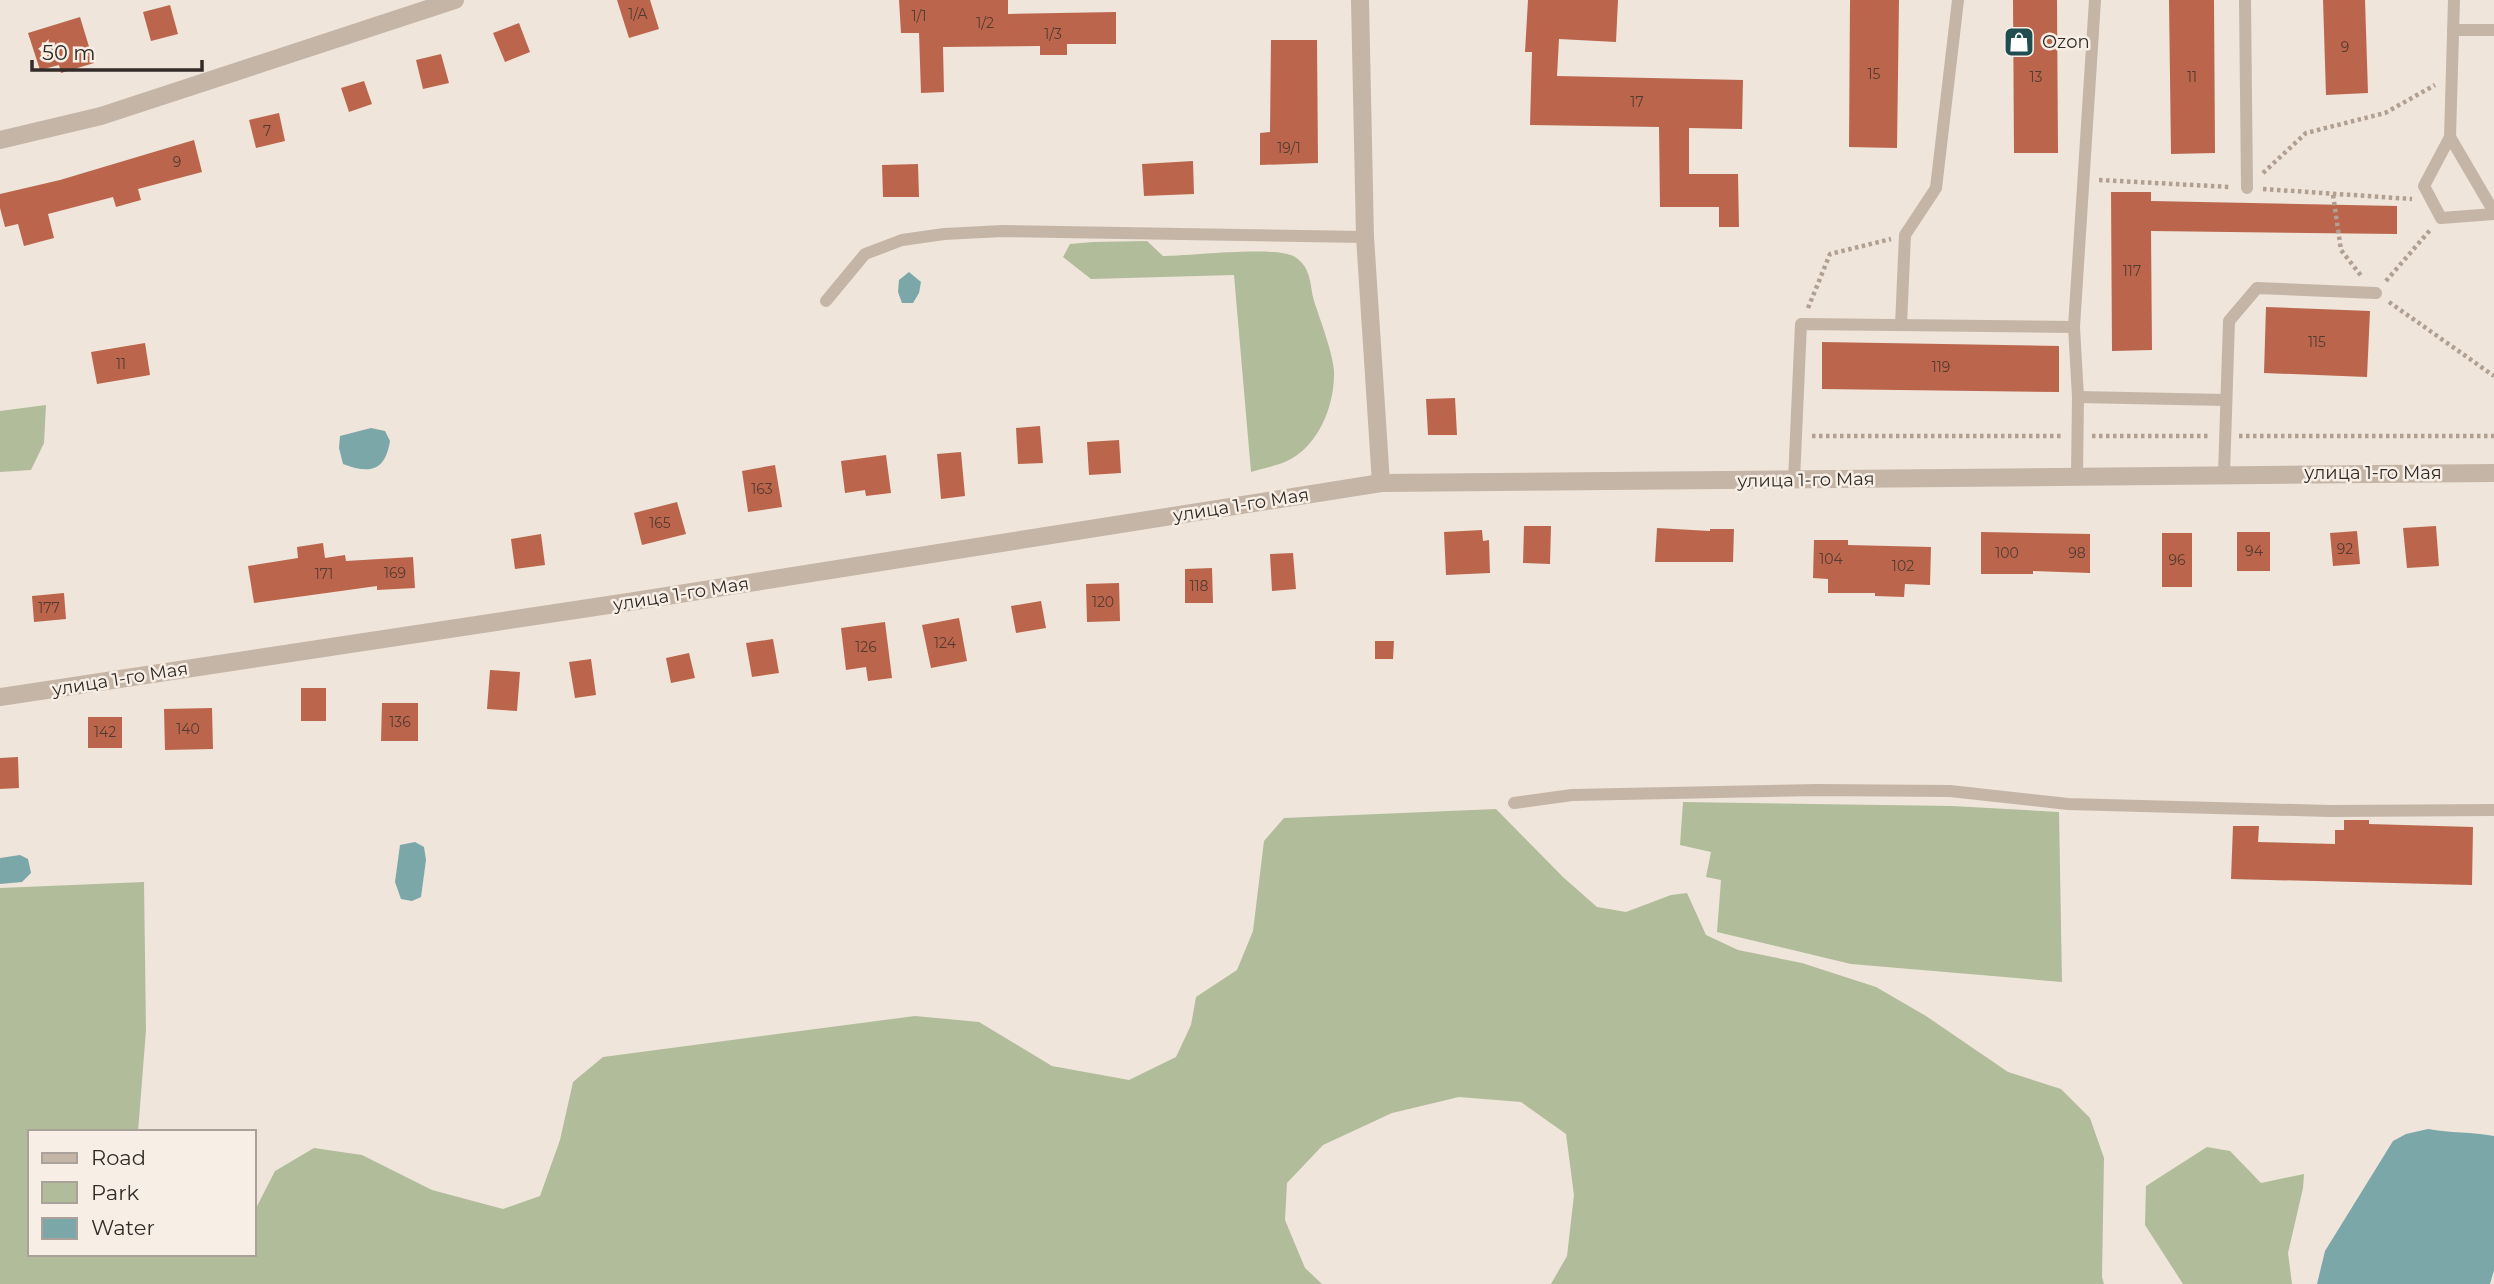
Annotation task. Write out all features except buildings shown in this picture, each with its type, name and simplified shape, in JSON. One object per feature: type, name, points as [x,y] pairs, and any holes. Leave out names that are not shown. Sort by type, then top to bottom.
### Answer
[{"type":"street","points":[[0,141],[101,116],[455,0]]},
{"type":"street","points":[[1360,0],[1365,237],[1381,482]]},
{"type":"street","name":"улица 1-го Мая","points":[[0,697],[635,601],[1381,482],[2494,473]]},
{"type":"lane","points":[[1901,326],[1905,235],[1936,188],[1958,0]]},
{"type":"lane","points":[[2077,475],[2078,397],[2074,327],[2095,0]]},
{"type":"lane","points":[[2245,0],[2247,188]]},
{"type":"lane","points":[[2450,137],[2494,213],[2441,218],[2424,186],[2450,137],[2454,0]]},
{"type":"lane","points":[[2453,30],[2494,30]]},
{"type":"lane","points":[[826,301],[865,254],[902,240],[944,234],[1003,231],[1365,237]]},
{"type":"lane","points":[[2224,474],[2229,321],[2257,288],[2376,293]]},
{"type":"lane","points":[[1794,480],[1801,324],[2074,327]]},
{"type":"lane","points":[[2078,397],[2226,400]]},
{"type":"lane","points":[[1514,803],[1572,796],[1817,790],[1950,791],[2068,804],[2330,811],[2494,810]]},
{"type":"path","points":[[2247,188],[2306,133],[2385,113],[2452,75]]},
{"type":"path","points":[[2333,195],[2341,250],[2376,293],[2494,376]]},
{"type":"path","points":[[2376,293],[2441,218]]},
{"type":"path","points":[[1801,324],[1830,254],[1905,235]]},
{"type":"path","points":[[1797,436],[2494,436]]},
{"type":"green space","points":[[1147,241],[1163,256],[1270,252],[1295,257],[1305,267],[1331,356],[1334,384],[1323,423],[1308,445],[1298,454],[1283,463],[1251,472],[1234,275],[1091,279],[1063,257],[1070,244]]},
{"type":"green space","points":[[46,405],[44,443],[31,470],[0,472],[0,411]]},
{"type":"green space","points":[[1683,802],[1952,806],[2059,812],[2062,982],[1851,964],[1717,932],[1721,880],[1706,877],[1711,852],[1680,845]]},
{"type":"green space","points":[[1496,809],[1564,878],[1597,907],[1626,912],[1671,895],[1687,893],[1706,935],[1738,950],[1802,963],[1876,987],[1926,1016],[2008,1072],[2061,1089],[2090,1118],[2104,1158],[2104,1284],[1551,1284],[1567,1256],[1574,1195],[1566,1134],[1521,1102],[1459,1097],[1392,1113],[1323,1145],[1287,1183],[1285,1220],[1305,1268],[1322,1284],[0,1284],[0,888],[144,882],[146,1030],[138,1130],[28,1130],[28,1256],[256,1256],[256,1208],[275,1171],[314,1148],[362,1155],[432,1190],[503,1209],[540,1196],[560,1140],[573,1082],[603,1057],[915,1016],[979,1022],[1052,1066],[1129,1080],[1176,1057],[1191,1025],[1196,997],[1237,970],[1253,931],[1264,841],[1284,818]]},
{"type":"green space","points":[[2207,1147],[2230,1151],[2261,1183],[2304,1174],[2288,1253],[2292,1284],[2183,1284],[2145,1225],[2146,1186]]},
{"type":"water","points":[[909,272],[921,282],[919,293],[913,303],[902,303],[898,292],[899,280]]},
{"type":"water","points":[[371,428],[385,431],[390,441],[380,465],[361,469],[343,464],[339,448],[340,436]]},
{"type":"water","points":[[415,842],[424,847],[426,860],[421,897],[412,901],[401,899],[395,882],[400,845]]},
{"type":"water","points":[[20,855],[28,859],[31,873],[22,882],[0,884],[0,858]]},
{"type":"water","points":[[2428,1129],[2494,1136],[2494,1270],[2490,1284],[2317,1284],[2325,1251],[2393,1141],[2406,1134]]},
{"type":"place","name":"Ozon","points":[[2019,42]]}]
